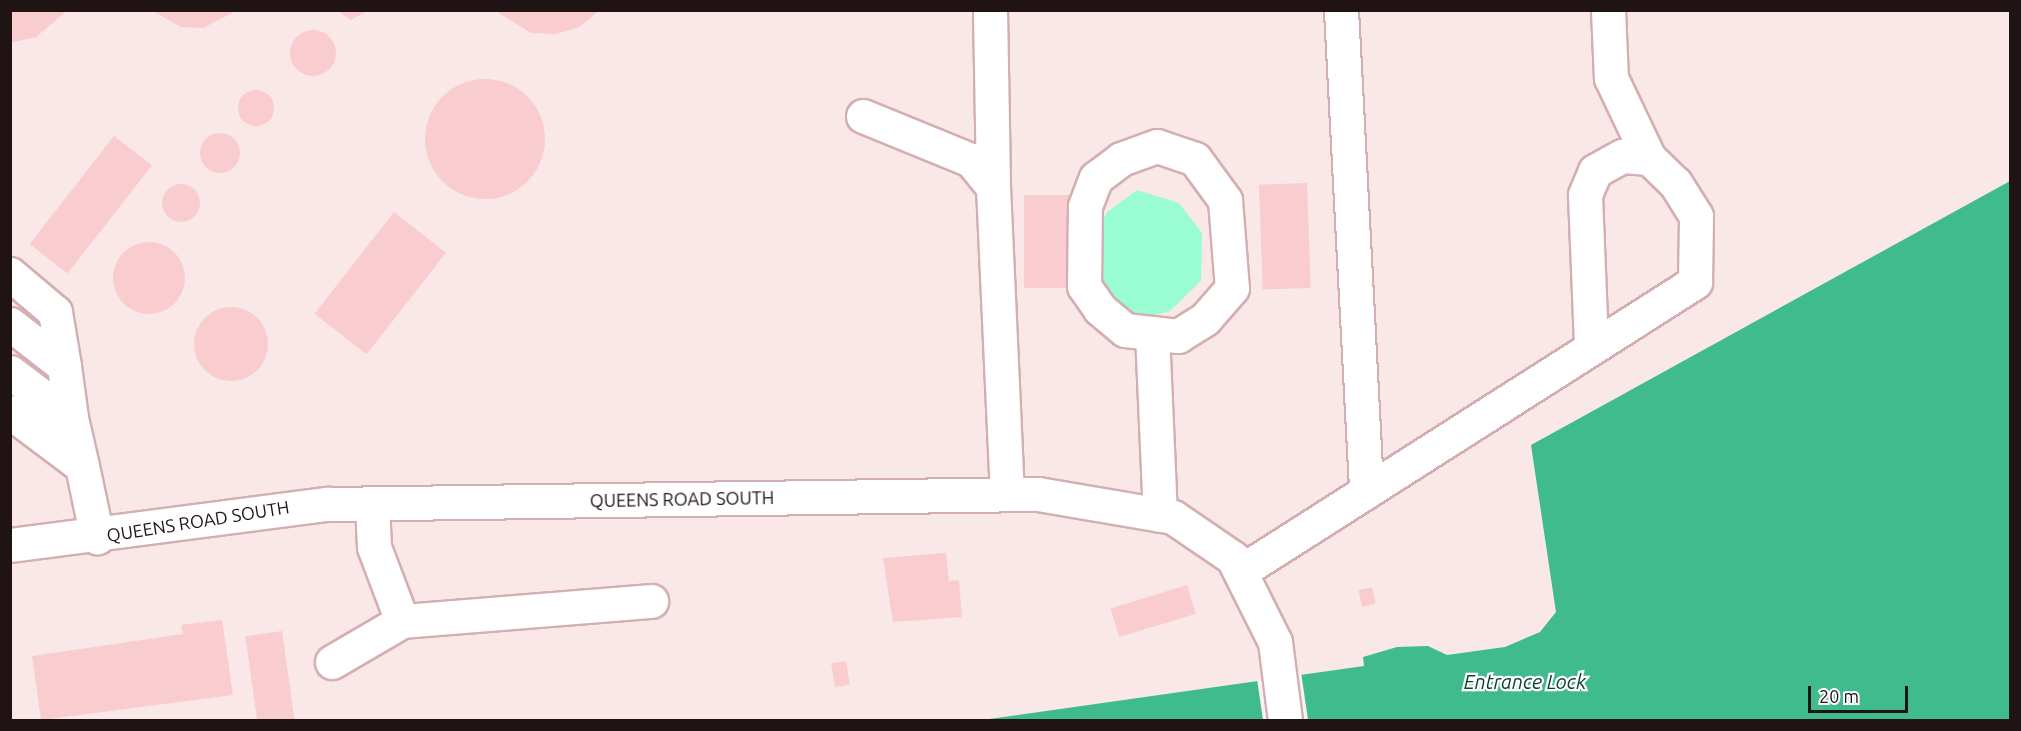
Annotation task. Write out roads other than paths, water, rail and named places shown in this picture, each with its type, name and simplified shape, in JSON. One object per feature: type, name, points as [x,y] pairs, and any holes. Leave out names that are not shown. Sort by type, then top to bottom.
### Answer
[{"type":"street","points":[[990,10],[993,187],[1007,494]]},
{"type":"street","points":[[1341,10],[1366,491]]},
{"type":"street","points":[[1285,720],[1277,657],[1243,570],[1591,344],[1695,282],[1696,216],[1675,183],[1649,158],[1611,78],[1608,10]]},
{"type":"street","points":[[862,116],[972,160],[993,187]]},
{"type":"street","points":[[1157,146],[1195,159],[1225,200],[1232,288],[1205,319],[1178,336],[1152,333],[1125,330],[1100,309],[1084,286],[1084,206],[1096,178],[1121,159],[1157,146]]},
{"type":"street","points":[[1591,344],[1585,195],[1595,171],[1622,156],[1649,158]]},
{"type":"street","points":[[10,274],[55,312],[71,418],[97,537]]},
{"type":"street","points":[[10,324],[64,366]]},
{"type":"street","points":[[1152,333],[1161,515]]},
{"type":"street","points":[[10,372],[71,418]]},
{"type":"street","points":[[10,412],[82,466]]},
{"type":"street","name":"QUEENS ROAD SOUTH","points":[[10,545],[97,537],[230,513],[372,503],[1038,494],[1173,517],[1243,570]]},
{"type":"street","points":[[372,503],[374,547],[402,621]]},
{"type":"street","points":[[332,662],[402,621],[651,601]]},
{"type":"water","name":"Entrance Lock","points":[[2010,181],[2010,720],[982,720],[1364,666],[1363,657],[1397,647],[1428,646],[1447,655],[1505,647],[1540,632],[1556,612],[1531,445]]}]
